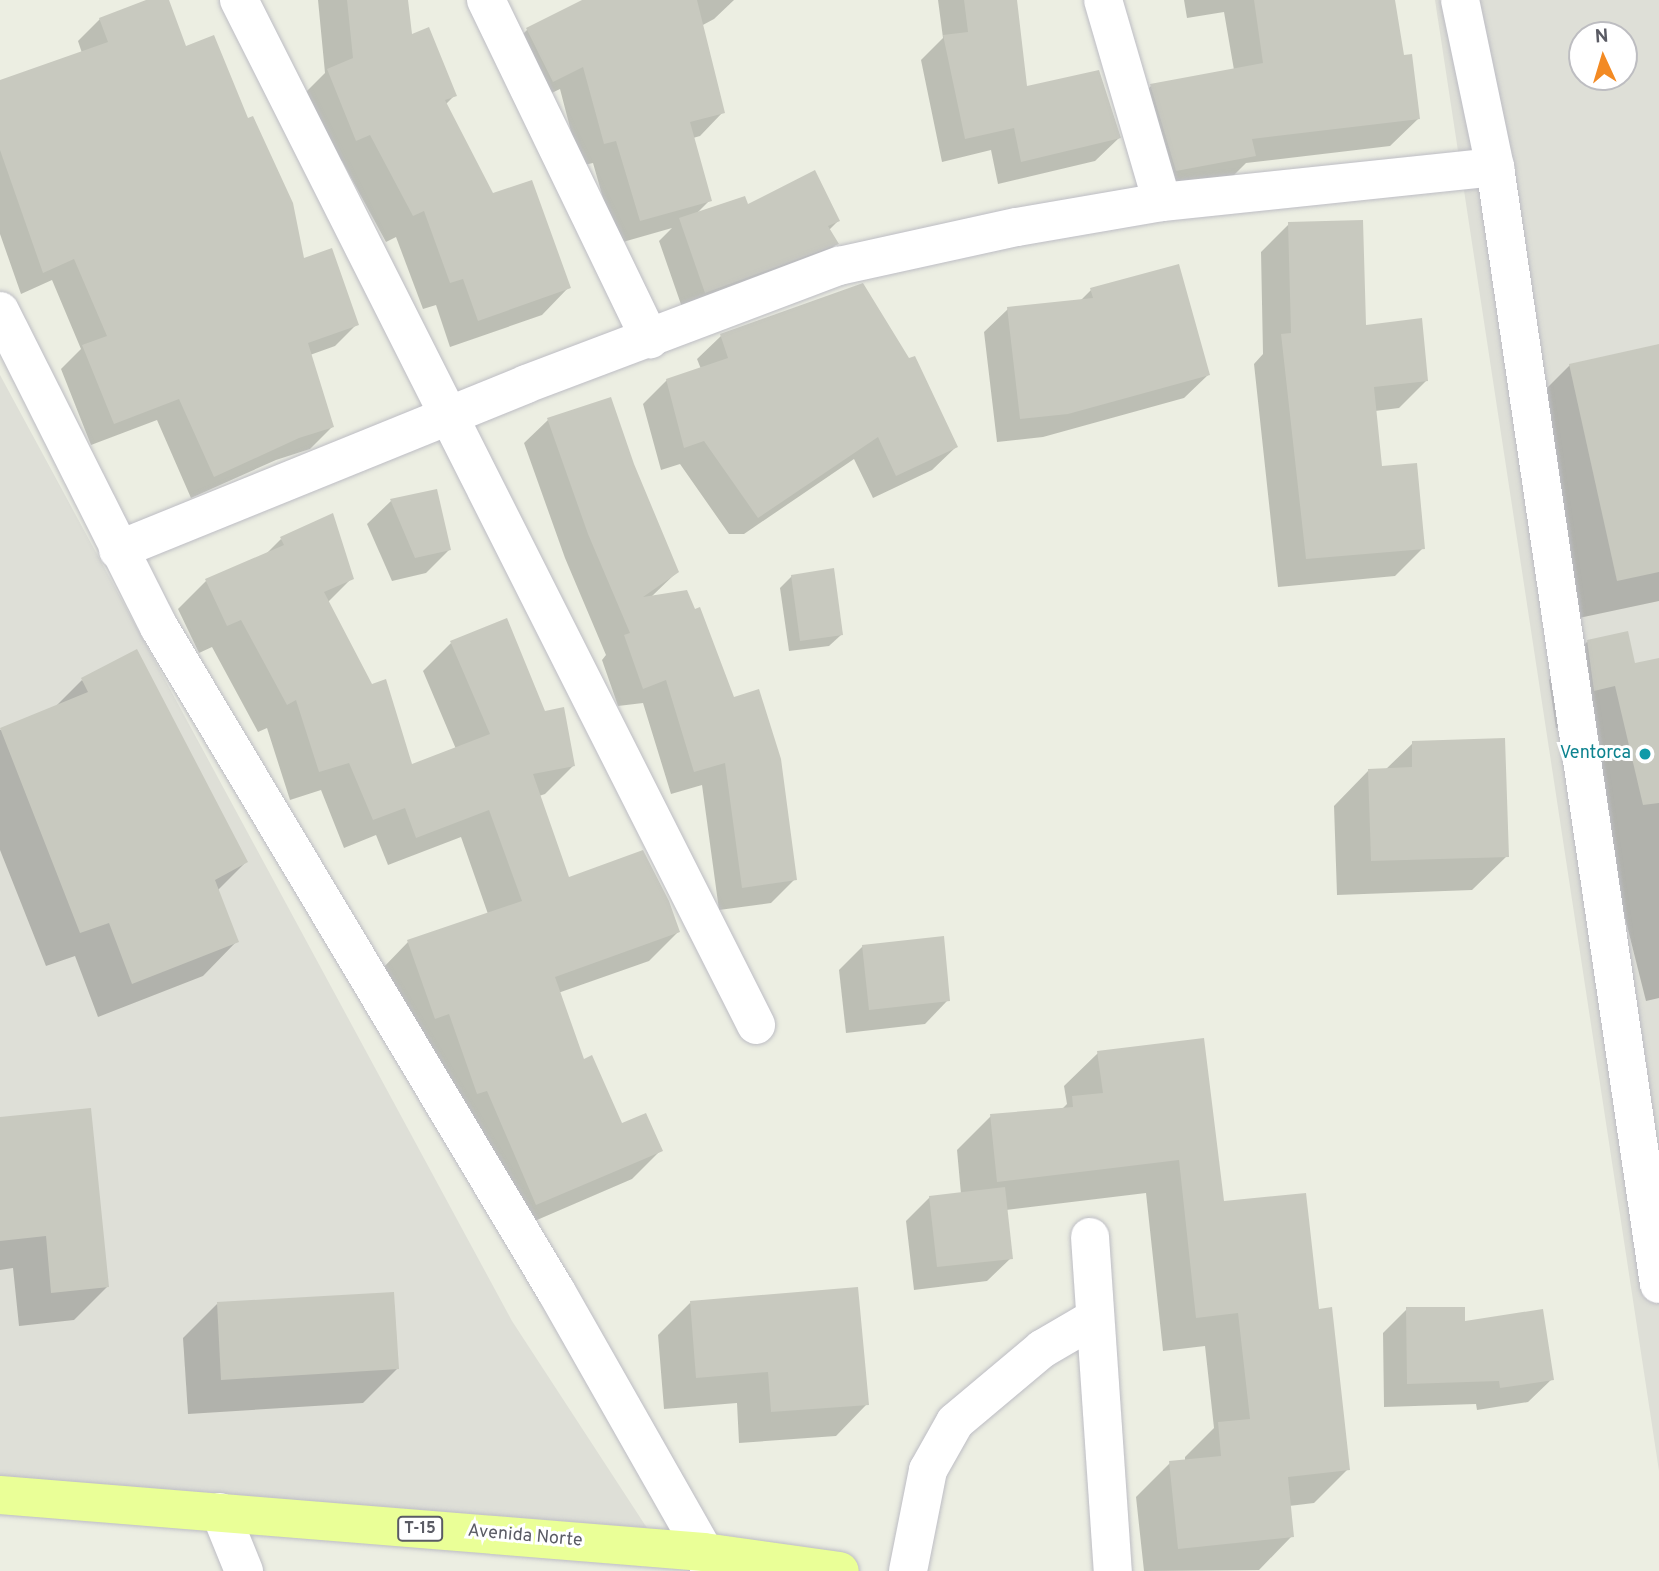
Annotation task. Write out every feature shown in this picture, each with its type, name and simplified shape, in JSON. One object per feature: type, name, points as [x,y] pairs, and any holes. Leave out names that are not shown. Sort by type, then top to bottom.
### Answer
[{"type":"highway","name":"Avenida Norte","points":[[0,1495],[220,1512],[707,1562],[840,1571]]},
{"type":"street","points":[[239,0],[757,1025]]},
{"type":"street","points":[[486,0],[650,339]]},
{"type":"street","points":[[1103,0],[1162,202]]},
{"type":"street","points":[[1460,0],[1494,167],[1659,1284]]},
{"type":"street","points":[[118,550],[448,416],[839,266],[1017,227],[1162,202],[1494,167]]},
{"type":"street","points":[[0,311],[159,627],[556,1291],[707,1562]]},
{"type":"street","points":[[1090,1237],[1113,1571]]},
{"type":"street","points":[[908,1571],[928,1470],[955,1422],[1042,1349],[1095,1318]]},
{"type":"street","points":[[220,1512],[244,1571]]},
{"type":"shaded area","points":[[1435,0],[1659,0],[1659,1471]]},
{"type":"shaded area","points":[[0,375],[512,1321],[647,1528],[0,1476]]},
{"type":"building","points":[[146,0],[169,0],[186,46],[214,35],[248,118],[253,116],[293,203],[304,258],[332,248],[359,325],[308,343],[334,427],[299,438],[214,477],[179,399],[114,424],[82,345],[107,336],[74,259],[43,273],[0,150],[0,80],[108,42],[99,18]]},
{"type":"building","points":[[347,0],[408,0],[412,34],[429,27],[457,96],[445,100],[493,193],[532,180],[571,288],[478,321],[463,279],[450,283],[424,211],[413,216],[370,135],[356,141],[327,69],[353,58]]},
{"type":"building","points":[[582,0],[697,0],[725,113],[690,122],[712,201],[640,221],[616,141],[604,144],[583,67],[553,82],[526,28]]},
{"type":"building","points":[[964,0],[1017,0],[1027,86],[1099,70],[1121,138],[1021,162],[1014,128],[965,139],[943,35],[968,32]]},
{"type":"building","points":[[1254,0],[1395,0],[1404,55],[1412,54],[1420,119],[1252,139],[1256,156],[1176,171],[1150,84],[1263,63]]},
{"type":"building","points":[[815,170],[840,221],[828,226],[839,244],[705,293],[679,218],[745,196],[748,204]]},
{"type":"building","points":[[1363,220],[1366,325],[1422,318],[1428,381],[1374,387],[1382,466],[1417,463],[1425,549],[1306,559],[1281,334],[1291,333],[1288,222]]},
{"type":"building","points":[[1179,264],[1210,375],[1068,414],[1020,419],[1007,307],[1093,298],[1090,288]]},
{"type":"building","points":[[863,283],[909,358],[915,356],[958,447],[896,476],[878,437],[758,518],[704,441],[684,448],[666,379],[728,358],[720,334]]},
{"type":"building","points":[[1659,344],[1659,572],[1617,581],[1569,364]]},
{"type":"building","points":[[611,397],[634,464],[679,572],[643,597],[687,590],[695,609],[700,607],[734,697],[759,689],[781,759],[797,880],[742,888],[725,763],[694,772],[666,680],[643,689],[624,635],[630,633],[588,534],[547,418]]},
{"type":"building","points":[[437,489],[451,550],[415,558],[390,499]]},
{"type":"building","points":[[333,513],[354,579],[324,592],[372,684],[386,679],[412,764],[490,734],[450,641],[507,618],[545,711],[564,707],[575,766],[533,774],[569,877],[643,850],[669,901],[680,932],[555,977],[584,1059],[592,1055],[622,1123],[646,1113],[663,1151],[536,1205],[487,1091],[477,1094],[449,1014],[435,1019],[407,940],[522,901],[489,810],[416,838],[405,808],[373,820],[349,763],[319,772],[296,700],[287,705],[241,620],[227,626],[205,579],[284,545],[280,537]]},
{"type":"building","points":[[834,568],[843,635],[800,641],[791,575]]},
{"type":"building","name":"Ventorca","points":[[1628,631],[1635,663],[1659,658],[1659,803],[1643,805],[1615,686],[1594,691],[1587,640]]},
{"type":"building","points":[[137,649],[248,862],[215,880],[239,942],[132,984],[109,923],[80,933],[0,728],[88,692],[81,678]]},
{"type":"building","points":[[1505,738],[1509,857],[1371,861],[1368,769],[1412,767],[1412,741]]},
{"type":"building","points":[[944,936],[950,1001],[869,1010],[862,945]]},
{"type":"building","points":[[1204,1038],[1224,1201],[1306,1193],[1319,1309],[1332,1307],[1350,1470],[1288,1477],[1294,1537],[1178,1549],[1169,1461],[1221,1456],[1218,1422],[1250,1419],[1238,1313],[1196,1318],[1179,1160],[997,1182],[990,1114],[1073,1107],[1072,1096],[1103,1093],[1097,1051]]},
{"type":"building","points":[[91,1108],[109,1287],[51,1293],[46,1236],[0,1241],[0,1117]]},
{"type":"building","points":[[1005,1187],[1013,1259],[937,1267],[929,1196]]},
{"type":"building","points":[[858,1287],[869,1405],[771,1412],[768,1372],[696,1378],[690,1301]]},
{"type":"building","points":[[394,1292],[399,1369],[221,1380],[217,1302]]},
{"type":"building","points":[[1406,1307],[1465,1307],[1465,1321],[1543,1309],[1554,1380],[1500,1388],[1499,1381],[1407,1384]]},
{"type":"place","name":"Ventorca","points":[[1645,754]]}]
